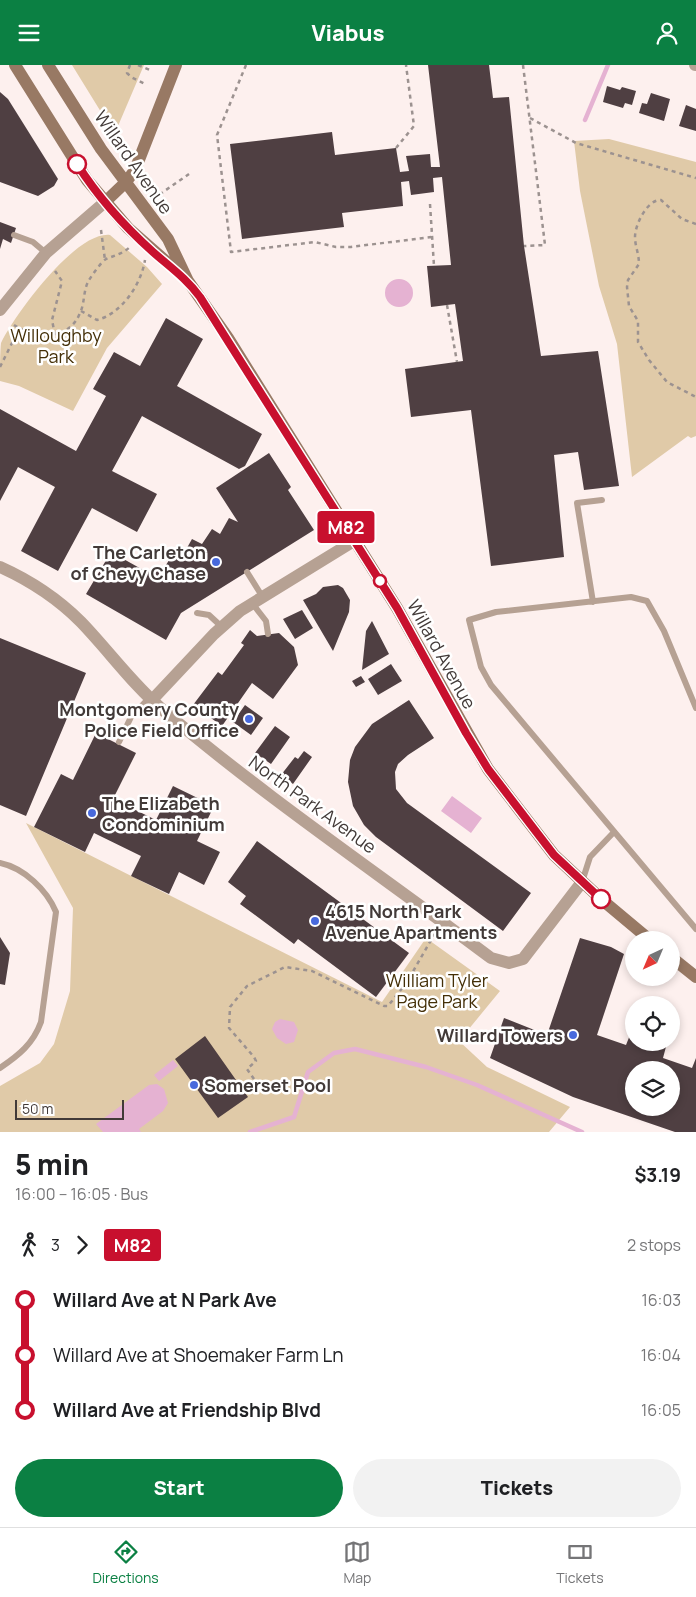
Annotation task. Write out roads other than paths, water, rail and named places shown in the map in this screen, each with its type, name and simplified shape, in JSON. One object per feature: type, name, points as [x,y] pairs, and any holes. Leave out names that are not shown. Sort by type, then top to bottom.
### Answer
[{"type":"street","name":"Willard Avenue","points":[[15,65],[87,180],[128,228],[188,281]]},
{"type":"street","name":"Willard Avenue","points":[[48,65],[101,149],[168,239],[188,281],[228,339],[414,636],[466,733],[488,769],[543,842],[582,882],[639,931]]},
{"type":"street","points":[[0,310],[46,253],[126,182],[139,162],[176,65]]},
{"type":"street","points":[[150,699],[222,627],[257,599],[354,541]]},
{"type":"street","name":"North Park Avenue","points":[[0,567],[46,593],[64,607],[81,622],[150,699],[220,758],[491,958],[501,962],[516,962],[529,953],[582,882]]},
{"type":"street","points":[[680,964],[696,977]]},
{"type":"lane","points":[[14,235],[33,241],[46,253]]},
{"type":"lane","points":[[593,601],[577,503],[602,500]]},
{"type":"lane","points":[[247,572],[266,621],[268,634]]},
{"type":"lane","points":[[696,708],[664,631],[647,601],[631,597],[593,601],[496,612],[469,620],[481,667],[491,685],[696,929]]},
{"type":"lane","points":[[197,613],[209,615],[222,627]]},
{"type":"lane","points":[[119,742],[131,717],[150,699]]},
{"type":"lane","points":[[582,882],[590,857],[614,832]]},
{"type":"lane","points":[[0,863],[17,868],[42,889],[51,900],[56,912],[41,1022],[31,1043],[0,1068]]},
{"type":"waterway","points":[[585,120],[608,65]]},
{"type":"waterway","points":[[250,1132],[294,1117],[308,1072],[334,1053],[355,1049],[426,1067],[477,1085],[582,1132]]},
{"type":"place","name":"The Carleton of Chevy Chase","points":[[216,562]]},
{"type":"place","name":"Montgomery County Police Field Office","points":[[249,719]]},
{"type":"place","name":"The Elizabeth Condominium","points":[[92,813]]},
{"type":"place","name":"4615 North Park Avenue Apartments","points":[[315,921]]},
{"type":"place","name":"Willard Towers","points":[[573,1035]]},
{"type":"place","name":"Somerset Pool","points":[[194,1085]]},
{"type":"park label","name":"Willoughby Park","points":[[56,346]]},
{"type":"park label","name":"William Tyler Page Park","points":[[437,990]]}]
